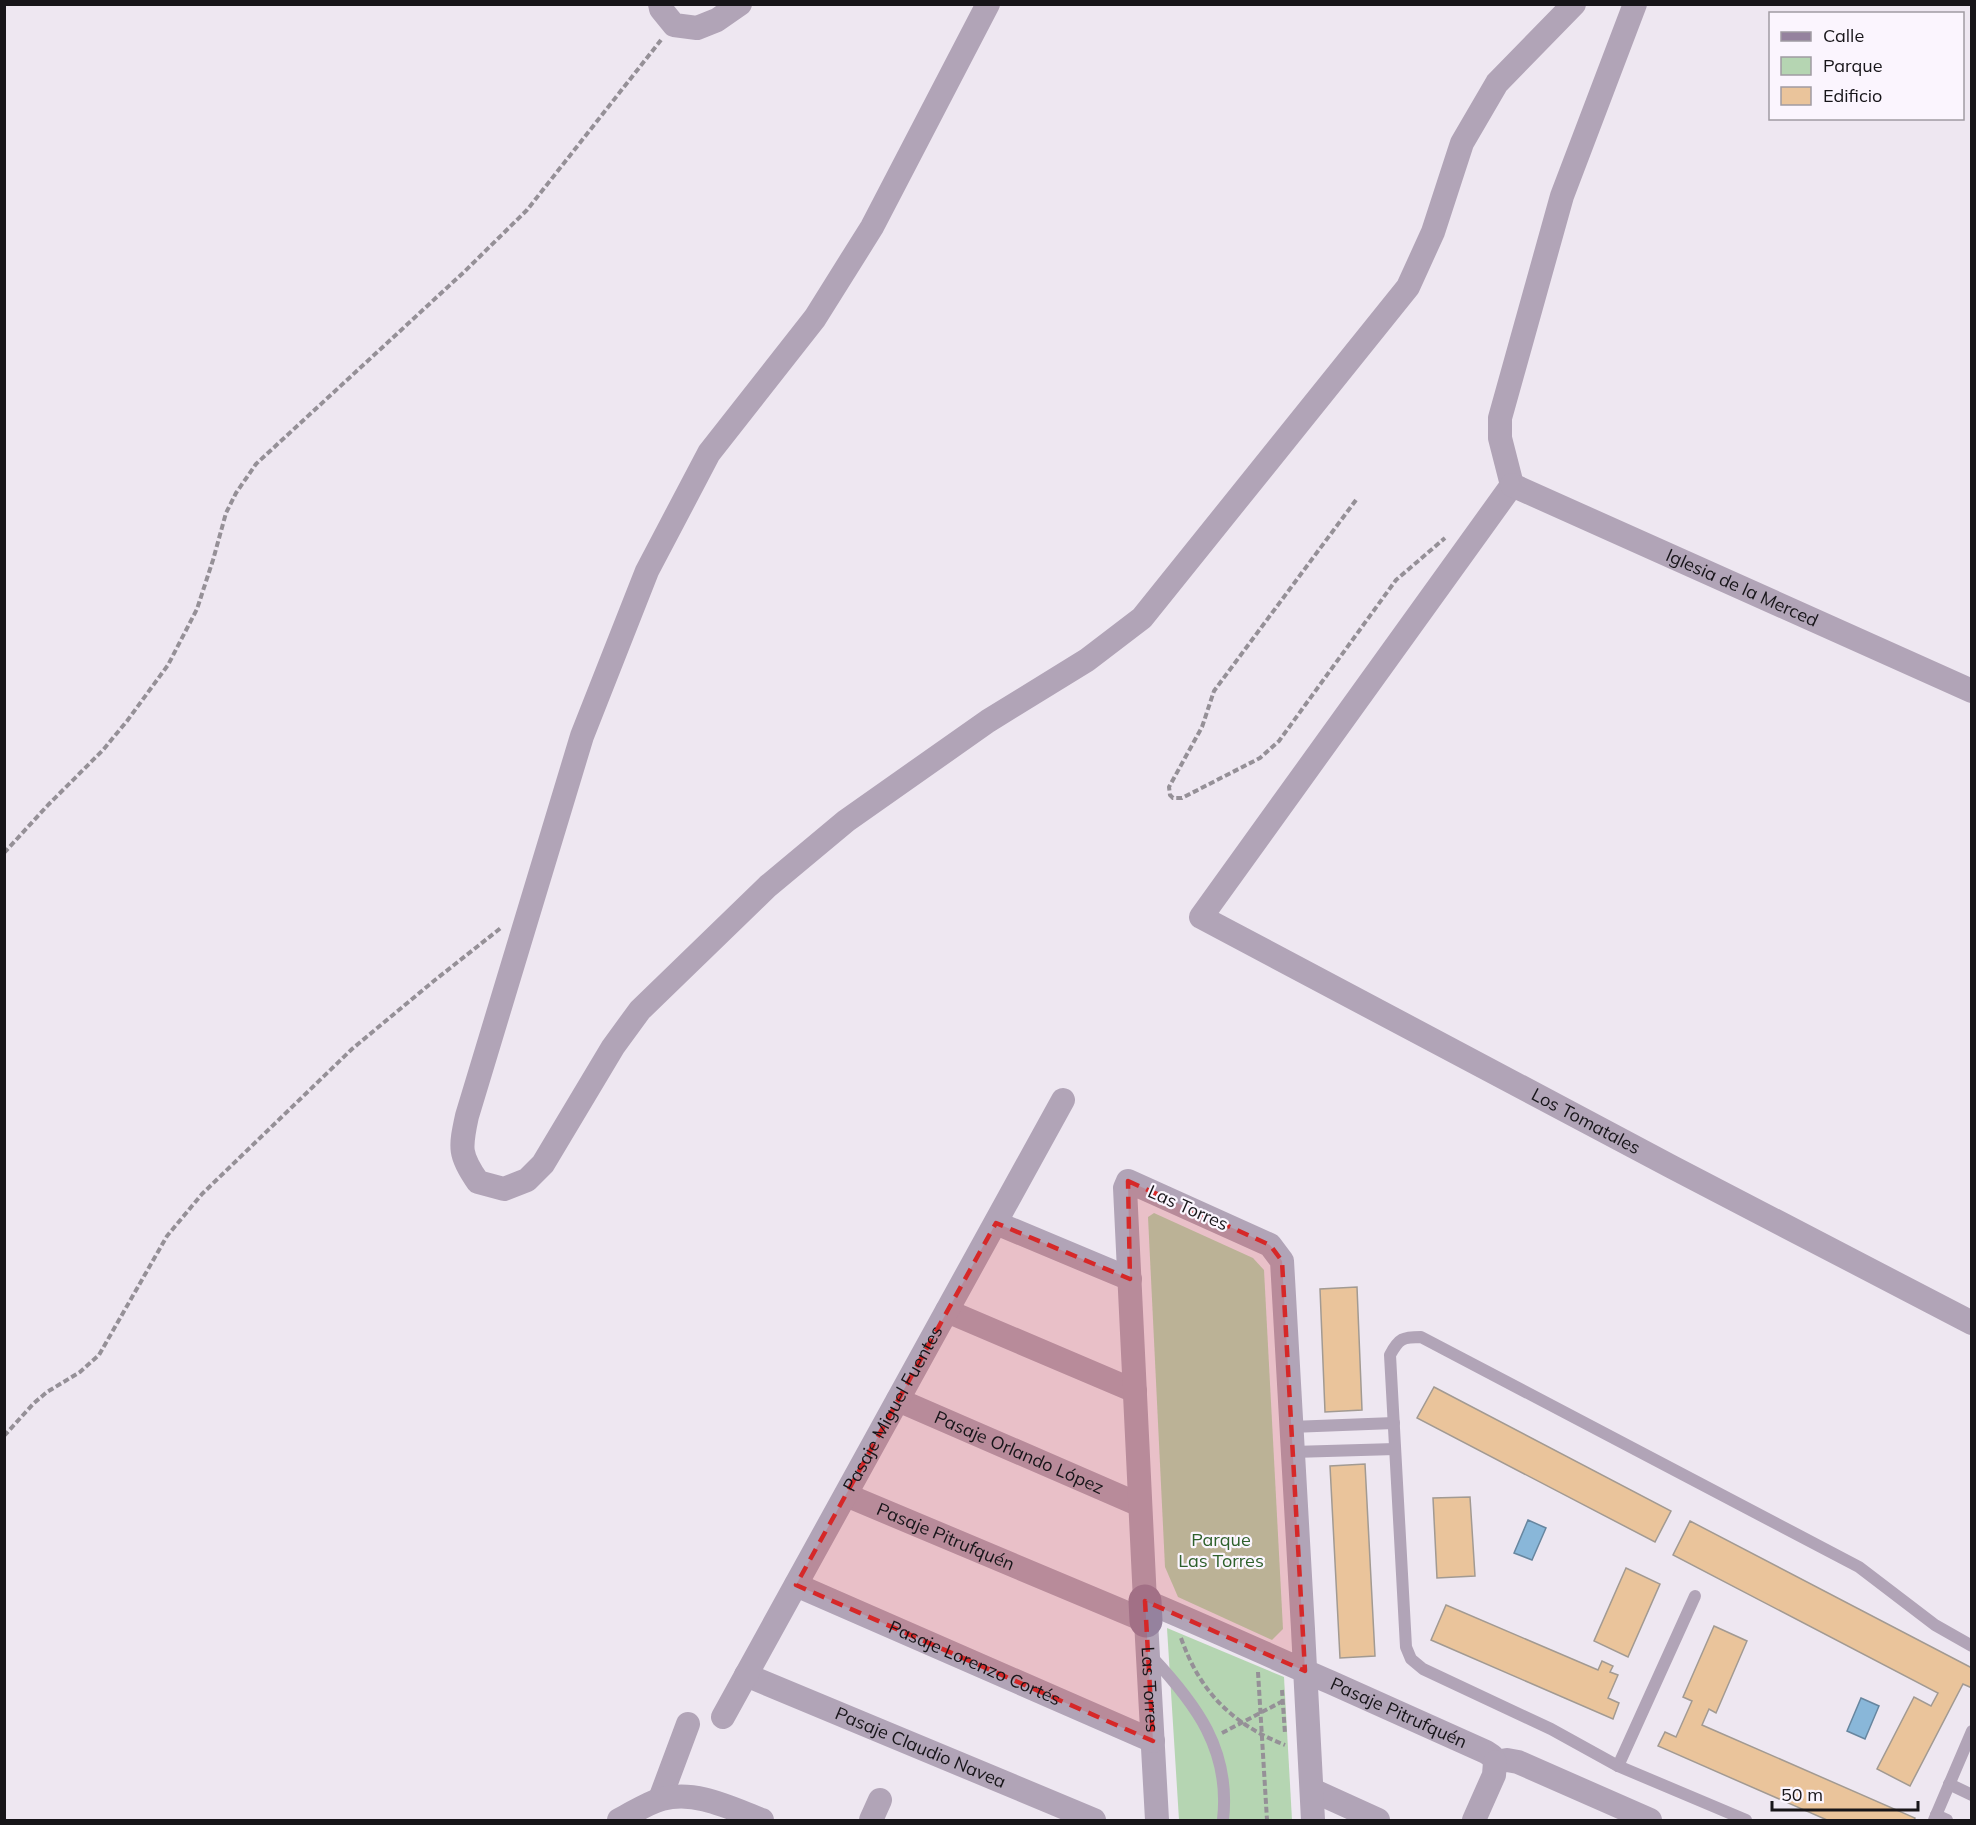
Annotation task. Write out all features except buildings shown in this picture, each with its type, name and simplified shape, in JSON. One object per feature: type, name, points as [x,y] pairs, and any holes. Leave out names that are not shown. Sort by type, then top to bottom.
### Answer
[{"type":"street","points":[[660,4],[661,9],[674,25],[697,28],[717,20],[740,4]]},
{"type":"street","points":[[988,4],[872,227],[815,318],[709,453],[647,571],[582,736],[466,1116],[462,1139],[464,1162],[478,1182],[504,1189],[527,1180],[543,1164],[613,1047],[640,1010],[768,886],[846,821],[988,721],[1087,660],[1142,618],[1408,287],[1433,232],[1462,143],[1497,83],[1574,4]]},
{"type":"street","points":[[1512,485],[1500,438],[1500,418],[1562,196],[1635,4]]},
{"type":"street","name":"Iglesia de la Merced","points":[[1512,485],[1971,691]]},
{"type":"street","name":"Los Tomatales","points":[[1512,485],[1201,917],[1971,1323]]},
{"type":"street","name":"Pasaje Miguel Fuentes","points":[[723,1717],[1063,1100]]},
{"type":"street","name":"Las Torres","points":[[1157,1821],[1125,1188],[1128,1181],[1270,1245],[1282,1261],[1313,1821]]},
{"type":"street","points":[[996,1222],[1130,1279]]},
{"type":"street","points":[[947,1311],[1135,1391]]},
{"type":"street","name":"Pasaje Orlando López","points":[[898,1400],[1140,1505]]},
{"type":"street","name":"Pasaje Pitrufquén","points":[[846,1495],[1305,1671],[1485,1752],[1492,1756],[1495,1762],[1506,1760],[1518,1762],[1650,1821]]},
{"type":"street","name":"Pasaje Lorenzo Cortés","points":[[796,1585],[1153,1741]]},
{"type":"street","name":"Pasaje Claudio Navea","points":[[746,1675],[1094,1821]]},
{"type":"street","points":[[669,1798],[688,1724]]},
{"type":"street","points":[[1474,1821],[1494,1775],[1495,1762]]},
{"type":"street","points":[[1312,1791],[1378,1821]]},
{"type":"street","points":[[620,1821],[669,1798],[710,1800],[762,1821]]},
{"type":"lane","points":[[1746,1821],[1618,1766],[1551,1729],[1423,1669],[1411,1659],[1406,1647],[1390,1355],[1396,1344],[1405,1337],[1421,1337],[1859,1567],[1935,1625],[1971,1646]]},
{"type":"lane","points":[[1291,1426],[1394,1423]]},
{"type":"lane","points":[[1293,1452],[1395,1449]]},
{"type":"lane","points":[[1618,1766],[1695,1596]]},
{"type":"lane","points":[[1148,1653],[1190,1700],[1211,1739],[1223,1786],[1223,1821]]},
{"type":"lane","points":[[1939,1819],[1949,1785],[1971,1731]]},
{"type":"lane","points":[[1949,1785],[1971,1795]]},
{"type":"path","points":[[4,853],[103,750],[168,665],[197,609],[226,513],[236,493],[256,464],[455,280],[527,210],[674,25]]},
{"type":"path","points":[[1356,500],[1214,691],[1202,728],[1169,787],[1173,798],[1182,798],[1260,758],[1279,741],[1396,580],[1449,534]]},
{"type":"path","points":[[4,1436],[34,1403],[80,1372],[99,1355],[167,1236],[202,1194],[352,1049],[531,905]]},
{"type":"path","points":[[1178,1632],[1188,1636]]},
{"type":"path","points":[[1181,1637],[1196,1673],[1219,1704],[1262,1736],[1287,1747],[1285,1689]]},
{"type":"path","points":[[1258,1671],[1267,1821]]},
{"type":"path","points":[[1211,1739],[1283,1701]]},
{"type":"highlighted area","points":[[1128,1181],[1270,1245],[1282,1261],[1305,1671],[1145,1601],[1153,1741],[796,1585],[996,1223],[1130,1279]]},
{"type":"green space","name":"Parque Las Torres","points":[[1154,1213],[1253,1258],[1264,1270],[1283,1629],[1272,1640],[1178,1597],[1165,1567],[1148,1217]]},
{"type":"green space","points":[[1167,1628],[1284,1677],[1292,1820],[1179,1820]]},
{"type":"water","points":[[1528,1520],[1546,1528],[1532,1560],[1514,1553]]},
{"type":"water","points":[[1861,1698],[1879,1706],[1865,1739],[1847,1731]]}]
